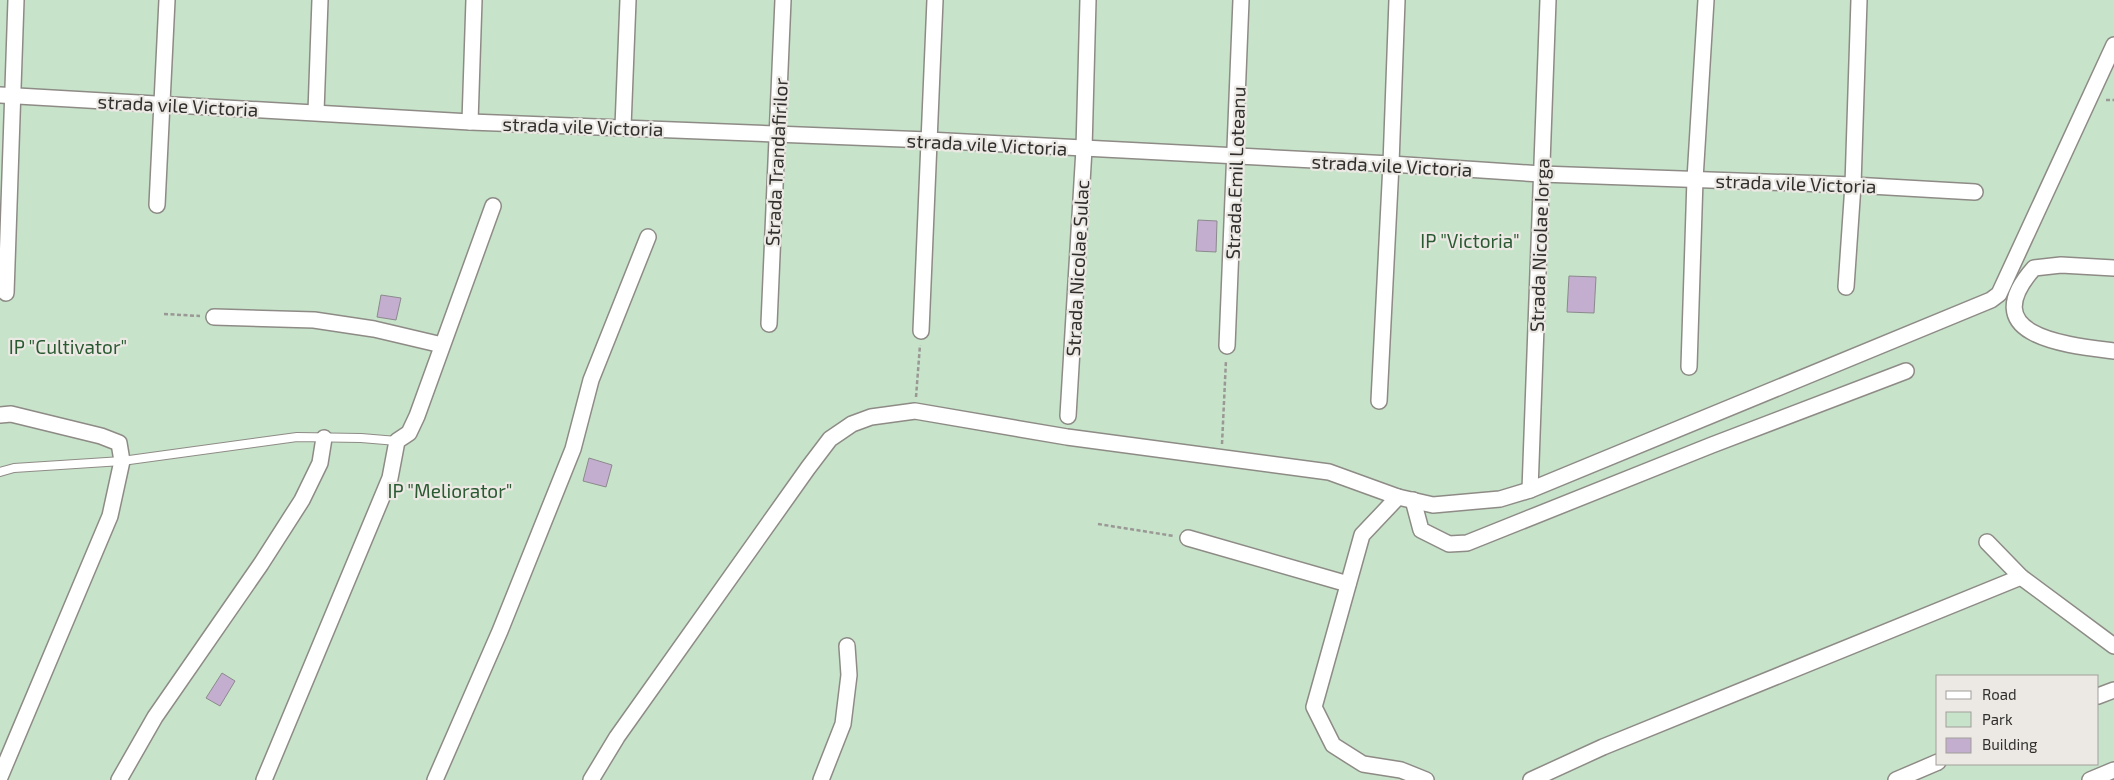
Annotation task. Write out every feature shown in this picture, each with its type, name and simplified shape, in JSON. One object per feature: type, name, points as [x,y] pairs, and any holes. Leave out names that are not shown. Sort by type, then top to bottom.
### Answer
[{"type":"street","points":[[6,293],[6,95],[16,0]]},
{"type":"street","points":[[157,205],[168,0]]},
{"type":"street","points":[[316,112],[320,0]]},
{"type":"street","points":[[470,122],[474,0]]},
{"type":"street","points":[[624,127],[628,0]]},
{"type":"street","name":"Strada Trandafirilor","points":[[769,324],[783,0]]},
{"type":"street","points":[[921,331],[935,0]]},
{"type":"street","name":"Strada Nicolae Sulac","points":[[1068,416],[1084,149],[1088,0]]},
{"type":"street","name":"Strada Emil Loteanu","points":[[1227,346],[1241,0]]},
{"type":"street","points":[[1379,401],[1397,0]]},
{"type":"street","name":"Strada Nicolae Iorga","points":[[1530,490],[1548,0]]},
{"type":"street","points":[[1689,367],[1695,179],[1706,0]]},
{"type":"street","points":[[1846,287],[1853,185],[1858,0]]},
{"type":"street","points":[[591,780],[617,737],[830,439],[852,424],[871,417],[915,411],[1067,437],[1329,472],[1398,497],[1434,505],[1500,500],[1530,490],[1991,300],[1999,294],[2114,45]]},
{"type":"street","name":"strada vile Victoria","points":[[6,95],[470,122],[928,140],[1391,164],[1541,174],[1853,185],[1975,192]]},
{"type":"street","points":[[264,780],[390,478],[397,442],[409,433],[493,206]]},
{"type":"street","points":[[435,780],[500,631],[573,450],[591,380],[648,238]]},
{"type":"street","points":[[2114,268],[2061,265],[2034,268],[2022,282],[2013,302],[2014,313],[2020,322],[2032,333],[2055,342],[2114,351]]},
{"type":"street","points":[[1999,294],[2013,302]]},
{"type":"street","points":[[214,317],[314,320],[374,329],[442,345]]},
{"type":"street","points":[[1413,500],[1421,530],[1449,544],[1467,544],[1712,445],[1906,370]]},
{"type":"street","points":[[0,415],[11,414],[102,436],[119,443],[122,461],[110,516],[0,777]]},
{"type":"street","points":[[119,780],[155,717],[262,564],[302,500],[320,462],[324,438]]},
{"type":"street","points":[[1398,497],[1362,535],[1314,707],[1333,745],[1363,764],[1399,775],[1426,780]]},
{"type":"street","points":[[1188,538],[1348,584]]},
{"type":"street","points":[[1988,542],[2021,577],[2114,646]]},
{"type":"street","points":[[1531,780],[1612,743],[2021,577]]},
{"type":"street","points":[[821,780],[843,724],[849,675],[847,646]]},
{"type":"street","points":[[2099,696],[2114,690]]},
{"type":"street","points":[[1896,780],[1936,763]]},
{"type":"street","points":[[2090,780],[2114,770]]},
{"type":"lane","points":[[0,472],[14,468],[122,461],[297,437],[361,438],[397,442]]},
{"type":"path","points":[[164,314],[214,317]]},
{"type":"path","points":[[915,411],[921,331]]},
{"type":"path","points":[[1222,458],[1227,346]]},
{"type":"path","points":[[1098,524],[1188,538]]},
{"type":"green space","points":[[0,0],[2114,0],[2114,780],[0,780]]},
{"type":"building","points":[[1198,220],[1217,221],[1216,252],[1196,251]]},
{"type":"building","points":[[1569,276],[1596,277],[1594,313],[1567,312]]},
{"type":"building","points":[[381,295],[401,298],[396,320],[377,317]]},
{"type":"building","points":[[589,458],[612,465],[606,487],[583,481]]},
{"type":"building","points":[[222,673],[235,681],[220,706],[206,698]]},
{"type":"park label","name":"IP \"Victoria\"","points":[[1470,240]]},
{"type":"park label","name":"IP \"Cultivator\"","points":[[68,346]]},
{"type":"park label","name":"IP \"Meliorator\"","points":[[450,490]]}]
